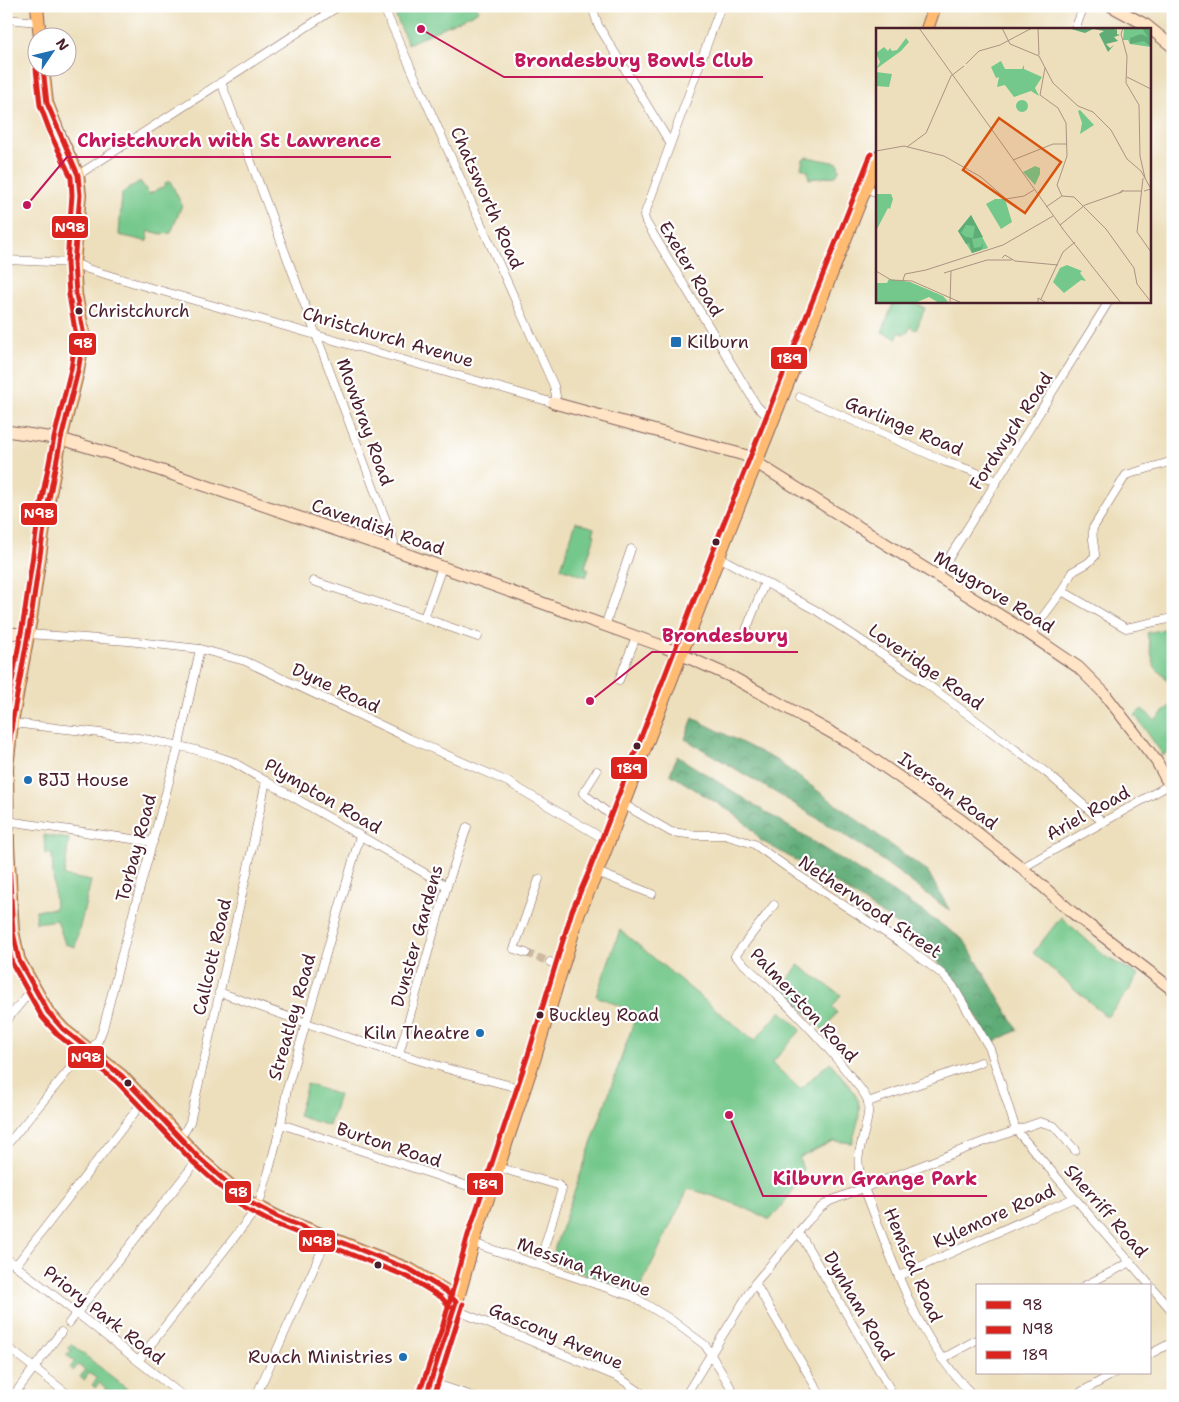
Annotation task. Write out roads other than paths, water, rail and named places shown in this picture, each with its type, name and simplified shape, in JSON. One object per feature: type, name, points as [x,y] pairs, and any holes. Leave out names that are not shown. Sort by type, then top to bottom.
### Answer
[{"type":"main road","points":[[37,6],[39,28]]},
{"type":"main road","points":[[927,28],[935,6]]},
{"type":"main road","points":[[44,78],[47,104],[78,176],[80,195],[74,263],[76,294],[84,336],[78,372],[61,439],[46,514],[28,634],[12,723],[7,768],[7,867],[12,932],[18,960],[48,1012],[63,1029],[122,1076],[179,1138],[227,1184],[258,1207],[278,1217],[410,1270],[446,1291],[456,1302]]},
{"type":"main road","points":[[426,1396],[450,1327],[473,1243],[524,1089],[556,964],[609,842],[719,557],[876,162]]},
{"type":"street","points":[[78,176],[339,6]]},
{"type":"street","name":"Chatsworth Road","points":[[383,6],[554,386],[556,396],[554,403]]},
{"type":"street","points":[[592,6],[598,25],[670,143]]},
{"type":"street","name":"Exeter Road","points":[[721,6],[644,216],[760,410],[775,418]]},
{"type":"street","points":[[1075,28],[1084,6]]},
{"type":"street","points":[[1111,6],[1150,28]]},
{"type":"street","points":[[6,19],[38,22]]},
{"type":"street","points":[[1152,30],[1173,47]]},
{"type":"street","name":"Mowbray Road","points":[[221,82],[394,542],[392,549]]},
{"type":"street","points":[[866,188],[876,192]]},
{"type":"street","name":"Christchurch Avenue","points":[[6,260],[74,263],[141,285],[554,403],[744,455],[757,464]]},
{"type":"street","name":"Fordwych Road","points":[[938,577],[1108,302]]},
{"type":"street","name":"Garlinge Road","points":[[800,397],[946,462],[996,481]]},
{"type":"street","name":"Cavendish Road","points":[[6,431],[61,439],[115,455],[392,549],[682,654]]},
{"type":"street","points":[[1030,634],[1062,591],[1072,572],[1088,563],[1095,556],[1092,536],[1093,528],[1126,474],[1173,461]]},
{"type":"street","name":"Maygrove Road","points":[[757,464],[1030,634],[1078,667],[1104,693],[1157,762],[1171,789]]},
{"type":"street","points":[[605,626],[631,549]]},
{"type":"street","name":"Loveridge Road","points":[[719,557],[817,611],[932,688],[1047,773],[1103,822]]},
{"type":"street","points":[[424,618],[442,567]]},
{"type":"street","points":[[314,581],[478,637]]},
{"type":"street","points":[[745,633],[766,582]]},
{"type":"street","points":[[1062,591],[1126,628],[1173,618]]},
{"type":"street","points":[[6,633],[28,634]]},
{"type":"street","name":"Dyne Road","points":[[28,634],[128,641],[200,649],[245,661],[408,738],[508,782],[609,842]]},
{"type":"street","points":[[618,680],[636,637]]},
{"type":"street","name":"Torbay Road","points":[[6,1146],[98,1041],[104,1029],[120,962],[179,745],[200,649]]},
{"type":"street","name":"Iverson Road","points":[[682,654],[732,677],[850,743],[961,820],[1022,868],[1073,913],[1173,990]]},
{"type":"street","name":"Plympton Road","points":[[12,723],[179,745],[208,752],[231,761],[266,780],[447,886]]},
{"type":"street","points":[[597,771],[583,793],[617,818]]},
{"type":"street","name":"Callcott Road","points":[[179,1138],[190,1122],[246,878],[266,780]]},
{"type":"street","name":"Ariel Road","points":[[1022,868],[1103,822],[1171,789]]},
{"type":"street","name":"Netherwood Street","points":[[623,804],[671,832],[696,836],[724,835],[754,844],[901,943],[942,974],[953,986],[990,1049],[1016,1130]]},
{"type":"street","points":[[7,821],[153,842]]},
{"type":"street","name":"Dunster Gardens","points":[[399,1054],[447,886],[467,827]]},
{"type":"street","name":"Streatley Road","points":[[258,1207],[281,1124],[287,1089],[360,836]]},
{"type":"street","points":[[597,872],[652,894]]},
{"type":"street","points":[[526,953],[514,949],[539,880]]},
{"type":"street","name":"Palmerston Road","points":[[774,905],[735,956],[774,990],[835,1056],[868,1102]]},
{"type":"street","points":[[6,1022],[34,987]]},
{"type":"street","points":[[219,992],[442,1068],[524,1089]]},
{"type":"street","points":[[868,1102],[981,1062]]},
{"type":"street","points":[[16,1265],[145,1099]]},
{"type":"street","name":"Hemstal Road","points":[[868,1102],[864,1134],[858,1156],[858,1166],[864,1188],[917,1320],[942,1359],[974,1396]]},
{"type":"street","points":[[684,1396],[755,1283],[797,1233],[820,1208],[830,1201],[1040,1122],[1054,1126],[1075,1150]]},
{"type":"street","name":"Burton Road","points":[[281,1124],[489,1193]]},
{"type":"street","name":"Sherriff Road","points":[[1016,1130],[1149,1284]]},
{"type":"street","points":[[68,1323],[199,1158]]},
{"type":"street","points":[[498,1167],[558,1185],[562,1189],[539,1264]]},
{"type":"street","name":"Kylemore Road","points":[[899,1276],[1074,1198]]},
{"type":"street","points":[[138,1361],[258,1207]]},
{"type":"street","name":"Dynham Road","points":[[797,1233],[803,1239],[894,1396]]},
{"type":"street","points":[[256,1396],[328,1237]]},
{"type":"street","name":"Messina Avenue","points":[[473,1243],[634,1297],[670,1319],[705,1345],[736,1396]]},
{"type":"street","name":"Priory Park Road","points":[[6,1258],[183,1396]]},
{"type":"street","points":[[1088,1284],[1131,1262]]},
{"type":"street","points":[[755,1283],[821,1396]]},
{"type":"street","name":"Sherriff Road","points":[[1152,1287],[1173,1312]]},
{"type":"street","name":"Gascony Avenue","points":[[456,1302],[463,1314],[618,1377],[646,1396]]},
{"type":"street","points":[[13,1396],[61,1332]]},
{"type":"street","points":[[942,1359],[976,1340]]},
{"type":"street","points":[[1152,1353],[1173,1342]]},
{"type":"street","points":[[6,1346],[70,1396]]},
{"type":"street","points":[[1074,1396],[1113,1374]]},
{"type":"street","points":[[430,1382],[472,1396]]},
{"type":"tunnel","points":[[526,953],[550,962]]},
{"type":"place","name":"Brondesbury Bowls Club","points":[[421,29]]},
{"type":"place","name":"Christchurch with St Lawrence","points":[[27,205]]},
{"type":"place","name":"Christchurch","points":[[79,311]]},
{"type":"place","name":"Kilburn","points":[[676,342]]},
{"type":"place","name":"Brondesbury","points":[[590,701]]},
{"type":"place","name":"BJJ House","points":[[28,780]]},
{"type":"place","name":"Buckley Road","points":[[540,1015]]},
{"type":"place","name":"Kiln Theatre","points":[[480,1033]]},
{"type":"place","name":"Kilburn Grange Park","points":[[729,1115]]},
{"type":"place","name":"Ruach Ministries","points":[[403,1357]]}]
